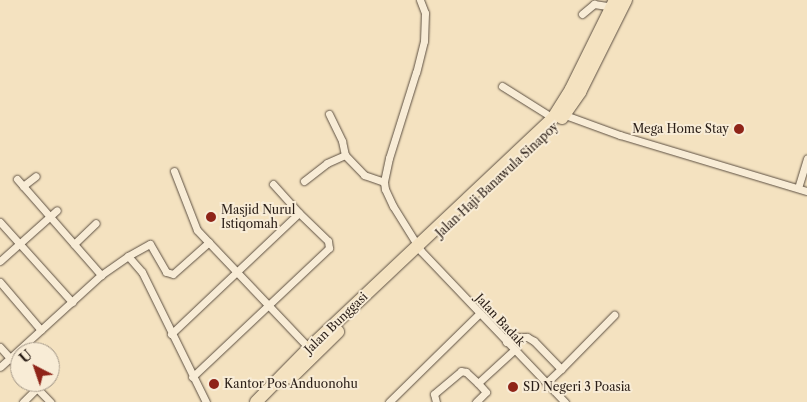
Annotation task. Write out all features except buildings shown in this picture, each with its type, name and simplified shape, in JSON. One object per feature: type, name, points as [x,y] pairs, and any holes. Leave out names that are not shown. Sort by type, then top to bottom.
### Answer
[{"type":"highway","name":"Jalan Haji Banawula Sinapoy","points":[[419,248],[559,116],[576,90],[626,0]]},
{"type":"highway","name":"Jalan Haji Banawula Sinapoy","points":[[576,90],[614,3]]},
{"type":"highway","name":"Jalan Bunggasi","points":[[256,402],[309,348],[419,248]]},
{"type":"highway","name":"Jalan Bunggasi","points":[[268,402],[419,248]]},
{"type":"street","points":[[329,114],[342,141],[345,155],[364,175],[384,182],[388,158],[424,41],[425,13],[420,0]]},
{"type":"street","points":[[582,14],[594,4],[614,3]]},
{"type":"street","points":[[502,86],[559,116],[807,191]]},
{"type":"street","points":[[304,181],[327,162],[345,155]]},
{"type":"street","points":[[798,188],[807,158]]},
{"type":"street","points":[[174,171],[194,225],[237,274],[309,348]]},
{"type":"street","points":[[23,186],[36,176]]},
{"type":"street","points":[[17,179],[101,275]]},
{"type":"street","name":"Jalan Badak","points":[[384,182],[393,206],[419,248],[478,314],[565,402]]},
{"type":"street","points":[[192,377],[269,306],[330,246],[328,241],[299,214],[273,184]]},
{"type":"street","points":[[0,261],[57,210]]},
{"type":"street","points":[[171,334],[299,214]]},
{"type":"street","points":[[0,222],[72,302]]},
{"type":"street","points":[[74,244],[96,223]]},
{"type":"street","points":[[28,342],[101,275],[128,256],[150,244],[166,272],[173,274],[209,242]]},
{"type":"street","points":[[128,256],[142,272],[192,377],[206,402]]},
{"type":"street","points":[[0,282],[41,330]]},
{"type":"street","points":[[389,402],[478,314]]},
{"type":"street","points":[[546,383],[614,315]]},
{"type":"street","points":[[506,342],[516,337],[527,337],[534,341],[561,370]]},
{"type":"street","points":[[0,347],[10,358],[0,367]]},
{"type":"street","points":[[478,383],[514,350]]},
{"type":"street","points":[[436,402],[434,394],[462,371],[466,372],[486,392],[476,402]]},
{"type":"street","points":[[23,402],[33,392]]},
{"type":"street","points":[[41,392],[50,402]]},
{"type":"place","name":"Mega Home Stay","points":[[739,129]]},
{"type":"place","name":"Masjid Nurul Istiqomah","points":[[211,217]]},
{"type":"place","name":"Kantor Pos Anduonohu","points":[[214,384]]},
{"type":"place","name":"SD Negeri 3 Poasia","points":[[513,387]]}]
